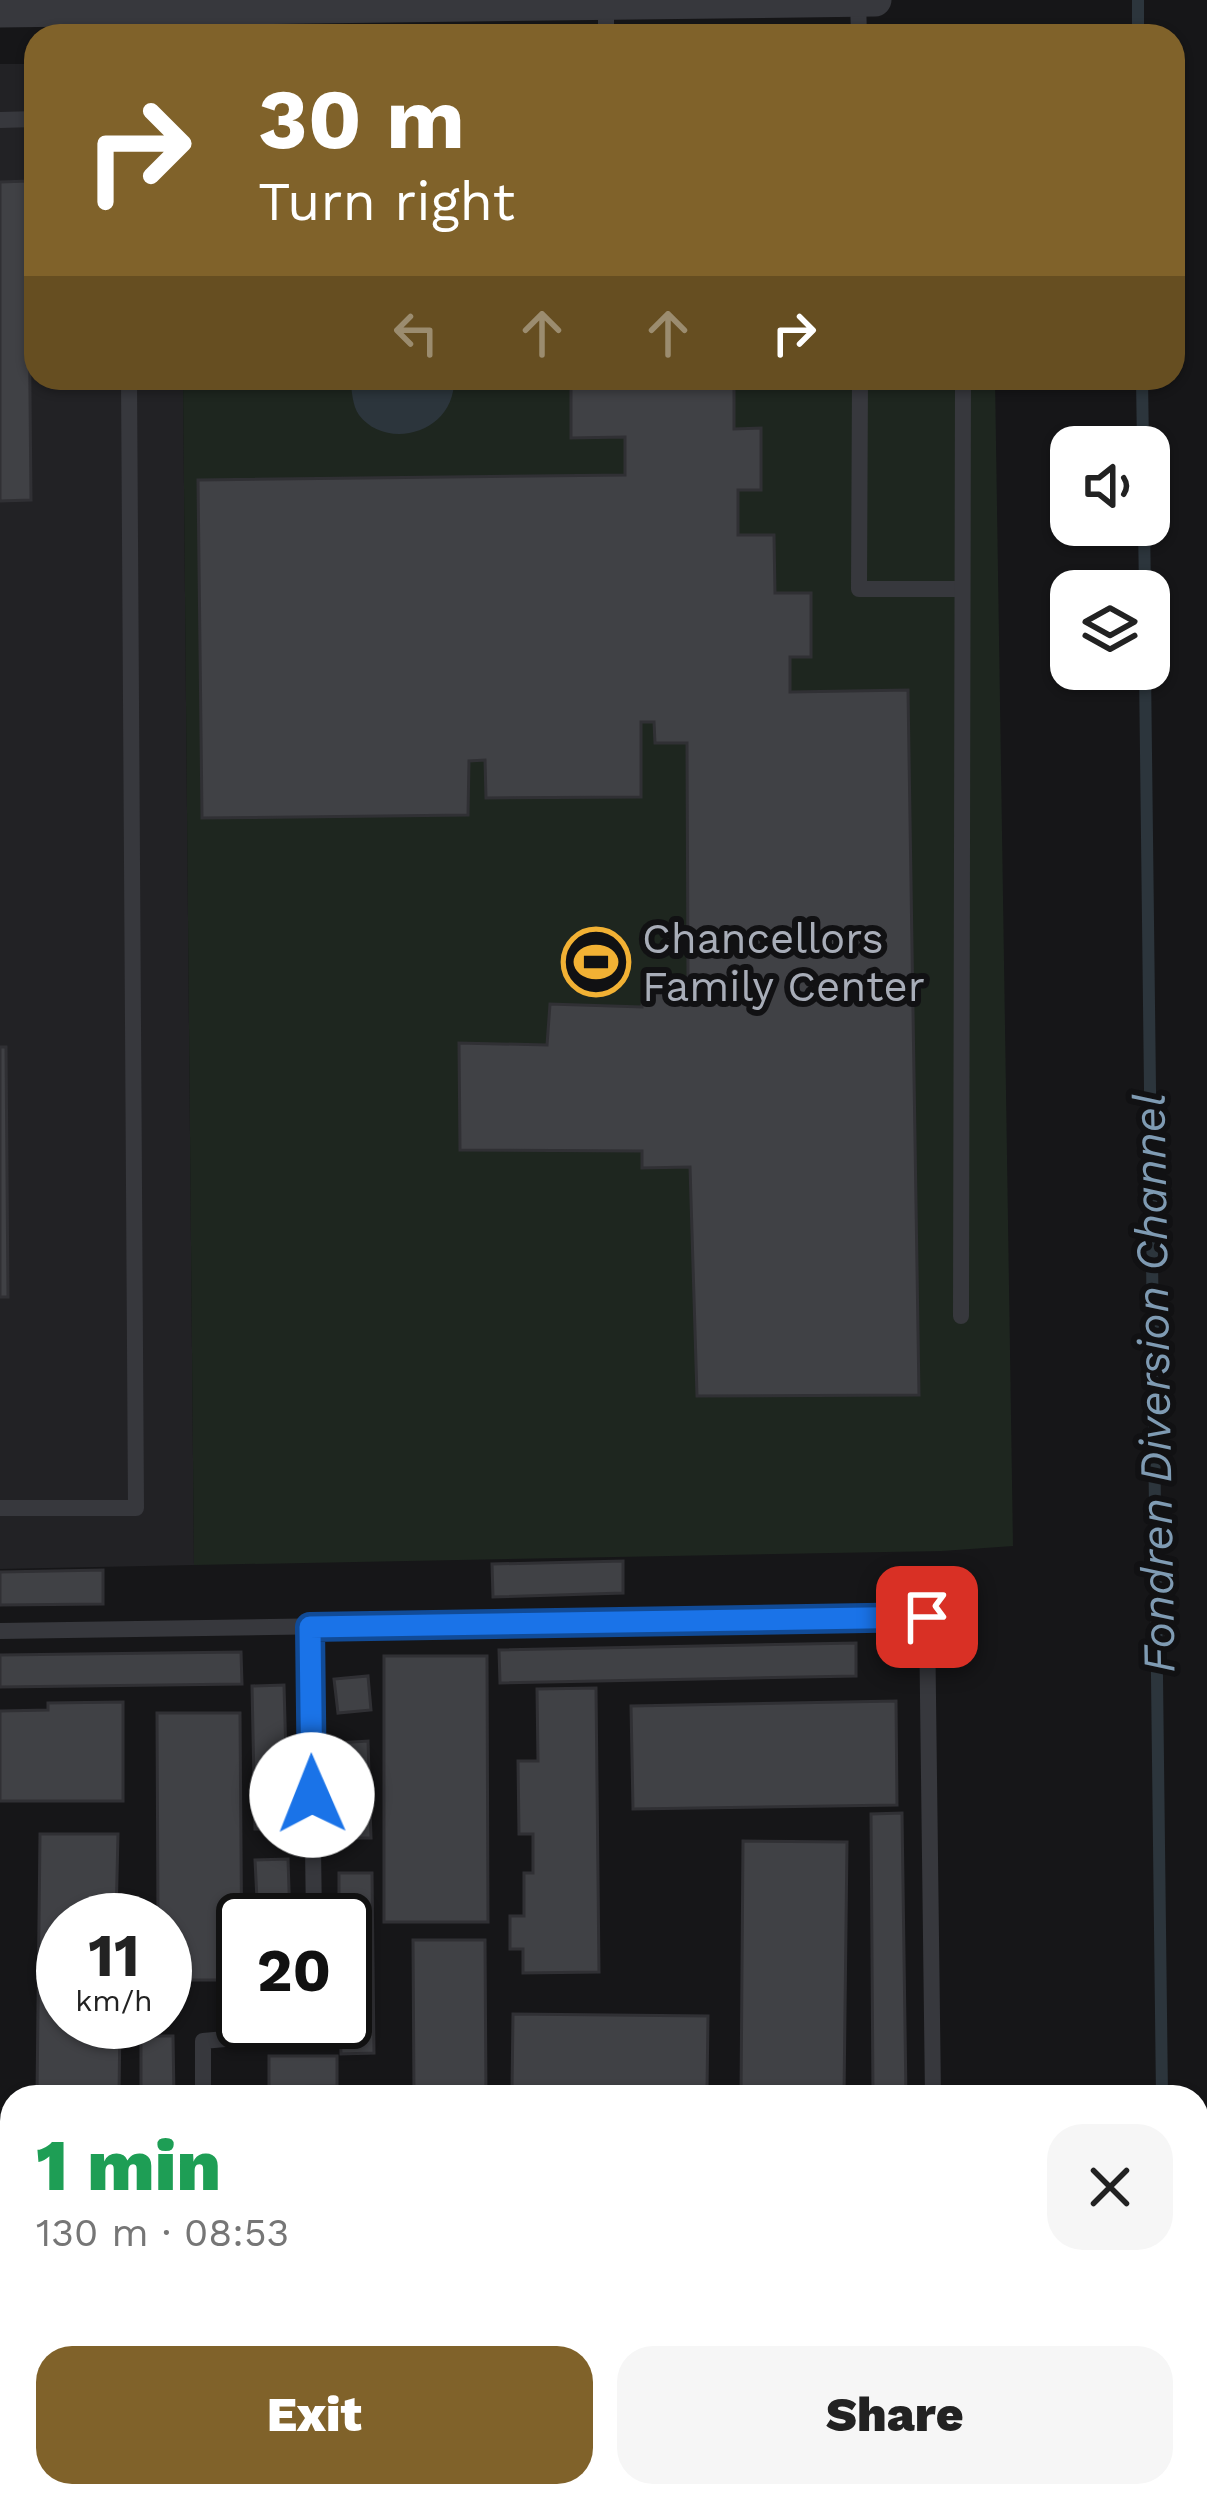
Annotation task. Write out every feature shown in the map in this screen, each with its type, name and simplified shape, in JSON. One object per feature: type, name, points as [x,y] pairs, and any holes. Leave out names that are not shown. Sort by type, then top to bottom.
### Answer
[{"type":"street","points":[[0,11],[219,22],[487,2],[605,20],[875,0]]},
{"type":"lane","points":[[0,1508],[136,1508],[129,390]]},
{"type":"lane","points":[[860,390],[859,589],[962,590]]},
{"type":"lane","points":[[961,1316],[963,390]]},
{"type":"lane","points":[[0,1630],[927,1617],[932,2085]]},
{"type":"lane","points":[[310,1627],[314,1893]]},
{"type":"lane","points":[[203,2085],[203,2041],[216,2040]]},
{"type":"shaded area","points":[[0,64],[24,64],[24,390],[183,390],[194,1565],[0,1569]]},
{"type":"shaded area","name":"Chancellors Family Center","points":[[183,390],[995,390],[1013,1546],[194,1565]]},
{"type":"shaded area","points":[[352,390],[453,390],[444,412],[432,424],[401,434],[371,426],[354,402]]},
{"type":"building","points":[[24,181],[24,390],[30,390],[31,500],[0,501],[0,182]]},
{"type":"building","points":[[571,390],[734,390],[734,429],[761,428],[761,490],[738,490],[738,535],[774,535],[775,593],[811,593],[811,657],[790,657],[790,692],[908,690],[919,1395],[697,1396],[690,1167],[642,1168],[642,1151],[460,1150],[459,1043],[547,1045],[550,1004],[642,1007],[644,980],[688,980],[687,743],[655,743],[654,722],[641,722],[641,797],[486,798],[485,760],[469,761],[468,815],[202,818],[198,480],[625,475],[625,437],[571,438]]},
{"type":"building","points":[[0,1047],[6,1047],[8,1297],[0,1297]]},
{"type":"building","points":[[623,1561],[623,1593],[493,1597],[492,1564]]},
{"type":"building","points":[[103,1570],[103,1604],[0,1605],[0,1572]]},
{"type":"building","points":[[856,1643],[856,1676],[500,1683],[499,1650]]},
{"type":"building","points":[[241,1652],[242,1684],[0,1687],[0,1655]]},
{"type":"building","points":[[384,1656],[487,1656],[488,1922],[384,1922]]},
{"type":"building","points":[[368,1676],[371,1710],[338,1713],[334,1679]]},
{"type":"building","points":[[284,1685],[288,1829],[255,1829],[252,1686]]},
{"type":"building","points":[[596,1688],[599,1972],[523,1973],[523,1949],[510,1949],[510,1916],[524,1916],[524,1873],[533,1873],[533,1834],[519,1834],[518,1761],[538,1761],[537,1689]]},
{"type":"building","points":[[896,1701],[897,1805],[633,1809],[631,1706]]},
{"type":"building","points":[[123,1702],[123,1801],[0,1801],[0,1711],[48,1710],[48,1703]]},
{"type":"building","points":[[157,1713],[240,1713],[241,1893],[216,1893],[216,1980],[192,1980],[192,1893],[158,1893]]},
{"type":"building","points":[[368,1741],[371,1838],[340,1838],[337,1743]]},
{"type":"building","points":[[902,1813],[906,2085],[873,2085],[871,1814]]},
{"type":"building","points":[[40,1834],[118,1834],[117,1893],[39,1893]]},
{"type":"building","points":[[743,1841],[847,1842],[844,2085],[741,2085]]},
{"type":"building","points":[[288,1859],[289,1893],[257,1893],[255,1860]]},
{"type":"building","points":[[339,1873],[372,1873],[374,2053],[341,2054],[341,2049],[372,2049],[372,1893],[339,1893]]},
{"type":"building","points":[[413,1940],[485,1940],[486,2085],[414,2085]]},
{"type":"building","points":[[513,2014],[708,2016],[707,2085],[512,2085]]},
{"type":"building","points":[[38,2049],[120,2049],[119,2085],[37,2085]]},
{"type":"building","points":[[141,2049],[173,2049],[174,2085],[141,2085]]},
{"type":"building","points":[[269,2056],[337,2056],[337,2085],[269,2085]]},
{"type":"waterway","name":"Fondren Diversion Channel","points":[[1138,0],[1138,24]]},
{"type":"waterway","name":"Fondren Diversion Channel","points":[[1142,390],[1143,426]]},
{"type":"waterway","name":"Fondren Diversion Channel","points":[[1144,546],[1145,570]]},
{"type":"waterway","name":"Fondren Diversion Channel","points":[[1145,690],[1162,2085]]},
{"type":"place","name":"Chancellors Family Center","points":[[596,962]]},
{"type":"route","points":[[312,1795],[310,1627],[927,1617]]}]
